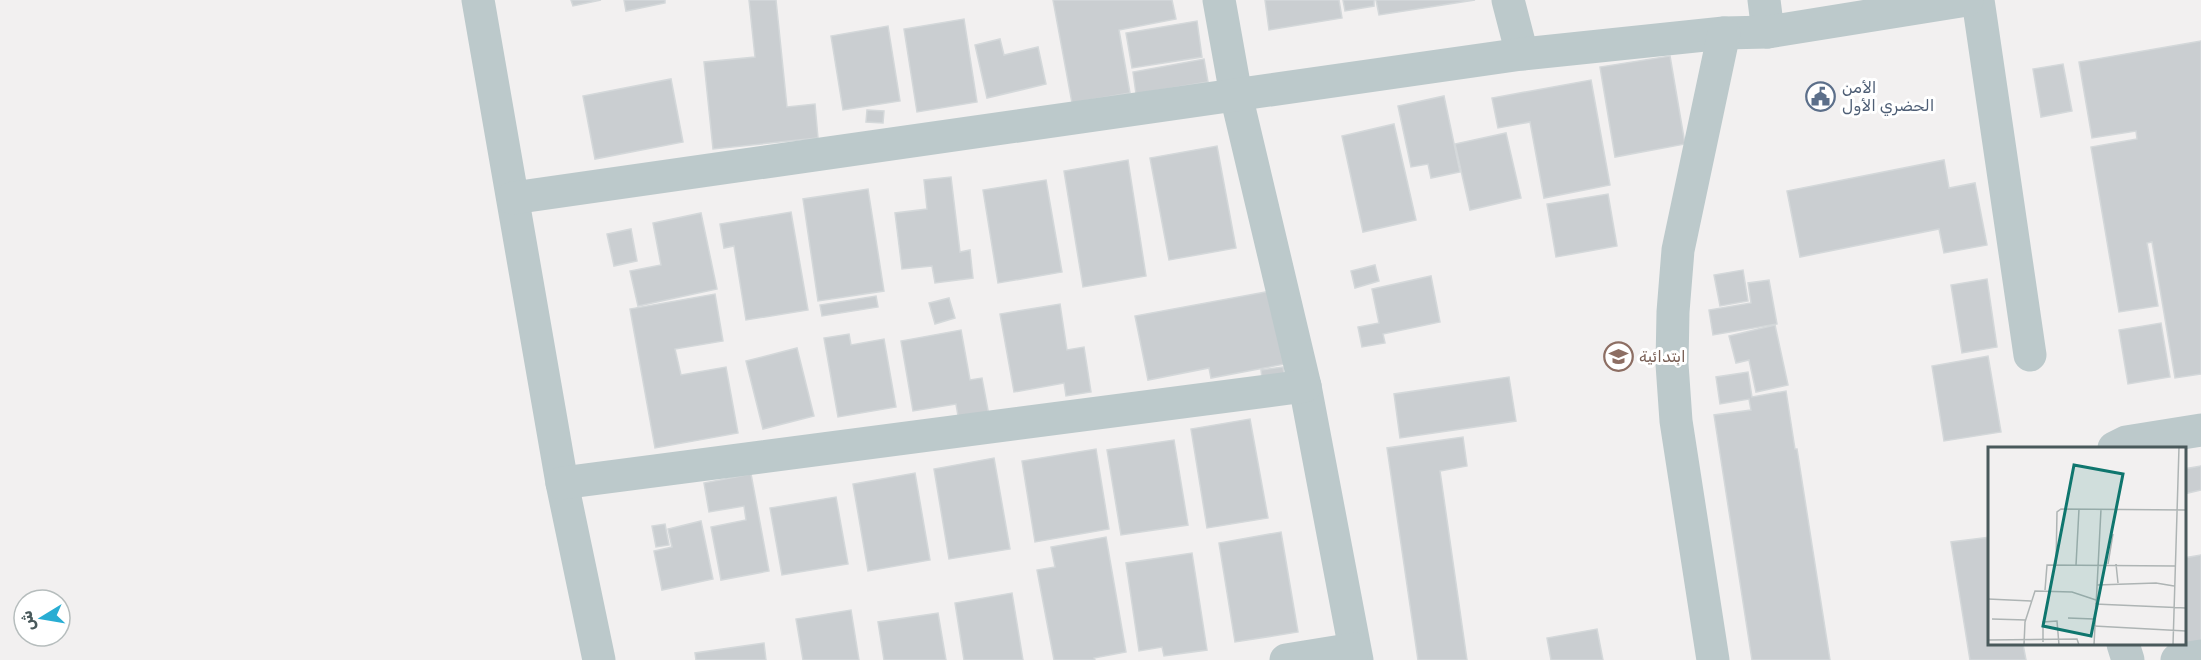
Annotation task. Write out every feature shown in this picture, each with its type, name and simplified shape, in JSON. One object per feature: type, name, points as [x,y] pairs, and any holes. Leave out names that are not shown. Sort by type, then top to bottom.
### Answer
[{"type":"street","points":[[478,0],[562,483],[599,660]]},
{"type":"street","points":[[1219,0],[1236,95],[1305,386],[1356,654],[1286,660]]},
{"type":"street","points":[[1508,0],[1522,54]]},
{"type":"street","points":[[1764,0],[1768,32]]},
{"type":"street","points":[[513,198],[1522,54],[1724,33],[1768,32],[1967,0]]},
{"type":"street","points":[[1978,0],[2030,355]]},
{"type":"street","points":[[1713,660],[1676,421],[1672,364],[1678,250],[1724,33]]},
{"type":"street","points":[[562,483],[1305,386]]},
{"type":"street","points":[[2116,447],[2126,442],[2201,430]]},
{"type":"street","points":[[2123,645],[2128,660]]},
{"type":"street","points":[[2177,660],[2201,656]]},
{"type":"building","points":[[571,0],[601,0],[573,6]]},
{"type":"building","points":[[624,0],[665,0],[665,3],[626,11]]},
{"type":"building","points":[[749,0],[776,0],[787,107],[815,104],[818,138],[713,149],[704,62],[755,57]]},
{"type":"building","points":[[1053,0],[1172,0],[1176,19],[1119,30],[1130,93],[1072,103]]},
{"type":"building","points":[[1265,0],[1339,0],[1342,18],[1269,30]]},
{"type":"building","points":[[1343,0],[1374,0],[1374,6],[1345,11]]},
{"type":"building","points":[[1376,0],[1475,0],[1379,15]]},
{"type":"building","points":[[964,19],[977,102],[917,112],[904,29]]},
{"type":"building","points":[[1197,21],[1202,57],[1132,68],[1126,33]]},
{"type":"building","points":[[888,26],[900,101],[843,110],[831,36]]},
{"type":"building","points":[[1000,39],[1004,55],[1038,47],[1046,84],[987,98],[975,45]]},
{"type":"building","points":[[2201,41],[2201,374],[2175,378],[2152,242],[2147,243],[2158,306],[2119,312],[2091,147],[2137,139],[2136,131],[2092,138],[2079,62]]},
{"type":"building","points":[[1670,56],[1685,144],[1615,157],[1600,67]]},
{"type":"building","points":[[1204,59],[1208,82],[1136,94],[1133,72]]},
{"type":"building","points":[[2063,64],[2072,111],[2041,117],[2033,69]]},
{"type":"building","points":[[671,79],[683,142],[595,159],[583,96]]},
{"type":"building","points":[[1591,80],[1610,185],[1544,198],[1530,122],[1498,128],[1492,98]]},
{"type":"building","points":[[1444,96],[1460,172],[1431,178],[1428,164],[1411,167],[1398,106]]},
{"type":"building","points":[[867,110],[884,111],[883,123],[866,122]]},
{"type":"building","points":[[1394,124],[1416,220],[1363,232],[1342,136]]},
{"type":"building","points":[[1506,133],[1521,198],[1470,210],[1455,144]]},
{"type":"building","points":[[1217,146],[1236,248],[1169,260],[1150,158]]},
{"type":"building","points":[[1128,160],[1146,276],[1083,287],[1064,171]]},
{"type":"building","points":[[1944,160],[1949,188],[1975,183],[1987,245],[1944,253],[1939,229],[1800,257],[1787,191]]},
{"type":"building","points":[[951,177],[960,252],[970,250],[973,278],[935,283],[932,266],[902,269],[895,213],[927,209],[924,180]]},
{"type":"building","points":[[1046,180],[1062,272],[998,283],[983,190]]},
{"type":"building","points":[[868,189],[884,291],[818,301],[803,199]]},
{"type":"building","points":[[1608,194],[1617,246],[1556,257],[1547,204]]},
{"type":"building","points":[[791,212],[808,310],[746,320],[734,246],[724,248],[720,224]]},
{"type":"building","points":[[701,213],[717,289],[638,306],[630,271],[661,265],[653,223]]},
{"type":"building","points":[[631,229],[637,261],[614,266],[607,234]]},
{"type":"building","points":[[1375,265],[1379,281],[1355,288],[1351,271]]},
{"type":"building","points":[[1743,270],[1748,301],[1720,306],[1714,275]]},
{"type":"building","points":[[1431,276],[1440,322],[1383,334],[1385,343],[1362,347],[1358,327],[1379,323],[1372,289]]},
{"type":"building","points":[[1987,279],[1997,347],[1962,353],[1951,285]]},
{"type":"building","points":[[1769,280],[1777,324],[1713,335],[1709,310],[1751,303],[1748,283]]},
{"type":"building","points":[[1276,290],[1290,363],[1211,378],[1209,368],[1148,380],[1135,316]]},
{"type":"building","points":[[715,294],[723,341],[675,349],[681,375],[726,367],[738,433],[655,448],[630,309]]},
{"type":"building","points":[[876,296],[878,307],[822,316],[820,305]]},
{"type":"building","points":[[949,298],[955,318],[935,324],[929,303]]},
{"type":"building","points":[[1060,304],[1067,350],[1084,347],[1091,392],[1066,396],[1064,383],[1014,392],[1000,314]]},
{"type":"building","points":[[2161,323],[2170,377],[2128,384],[2119,330]]},
{"type":"building","points":[[1775,325],[1788,385],[1756,392],[1749,360],[1736,363],[1729,336]]},
{"type":"building","points":[[961,330],[970,380],[982,378],[990,421],[960,427],[956,404],[913,411],[901,341]]},
{"type":"building","points":[[849,334],[851,345],[884,339],[896,407],[838,417],[824,338]]},
{"type":"building","points":[[797,348],[814,416],[763,429],[746,361]]},
{"type":"building","points":[[1988,356],[2001,432],[1944,441],[1932,366]]},
{"type":"building","points":[[1283,367],[1286,384],[1263,387],[1261,370]]},
{"type":"building","points":[[1748,372],[1752,397],[1786,391],[1830,660],[1752,660],[1714,415],[1751,410],[1749,399],[1720,404],[1716,377]]},
{"type":"building","points":[[1509,377],[1516,421],[1400,438],[1394,394]]},
{"type":"building","points":[[1250,419],[1268,518],[1207,528],[1191,429]]},
{"type":"building","points":[[1463,437],[1467,466],[1440,471],[1467,660],[1418,660],[1387,448]]},
{"type":"building","points":[[1174,440],[1188,525],[1121,535],[1107,450]]},
{"type":"building","points":[[1096,449],[1109,529],[1035,542],[1022,461]]},
{"type":"building","points":[[994,458],[1010,549],[949,559],[934,469]]},
{"type":"building","points":[[2201,466],[2201,490],[2186,494],[2186,469]]},
{"type":"building","points":[[915,473],[930,560],[868,571],[853,484]]},
{"type":"building","points":[[751,474],[769,571],[721,580],[711,527],[746,520],[744,506],[709,512],[704,483]]},
{"type":"building","points":[[836,497],[848,564],[782,575],[770,508]]},
{"type":"building","points":[[701,521],[713,579],[662,590],[654,551],[672,547],[668,529]]},
{"type":"building","points":[[665,524],[669,545],[656,547],[652,526]]},
{"type":"building","points":[[1281,532],[1298,632],[1235,642],[1219,543]]},
{"type":"building","points":[[1106,537],[1126,652],[1094,658],[1095,660],[1054,660],[1037,570],[1055,567],[1051,547]]},
{"type":"building","points":[[1988,537],[1988,645],[2023,645],[2026,660],[1970,660],[1951,542]]},
{"type":"building","points":[[1192,553],[1207,650],[1164,656],[1162,647],[1139,651],[1126,563]]},
{"type":"building","points":[[2201,555],[2201,656],[2170,660],[2167,645],[2186,645],[2186,558]]},
{"type":"building","points":[[1012,593],[1023,660],[964,660],[955,603]]},
{"type":"building","points":[[851,610],[859,660],[803,660],[796,619]]},
{"type":"building","points":[[938,613],[946,660],[884,660],[878,622]]},
{"type":"building","points":[[1597,629],[1603,660],[1551,660],[1547,638]]},
{"type":"building","points":[[764,643],[766,660],[696,660],[695,653]]},
{"type":"place","name":"الأمن الحضري الأول","points":[[1821,96]]},
{"type":"place","name":"ابتدائية","points":[[1618,356]]}]
